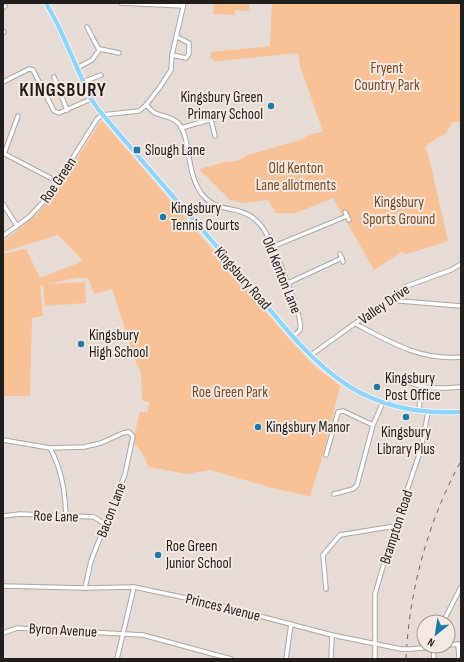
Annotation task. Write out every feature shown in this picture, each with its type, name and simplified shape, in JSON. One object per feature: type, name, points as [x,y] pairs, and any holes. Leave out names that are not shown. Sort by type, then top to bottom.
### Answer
[{"type":"main road","name":"Kingsbury Road","points":[[46,3],[91,99],[102,115],[311,355],[327,370],[351,387],[383,402],[428,412],[461,412]]},
{"type":"street","points":[[102,115],[139,111],[146,105],[171,70],[172,55],[184,4],[121,3]]},
{"type":"street","points":[[87,27],[99,50]]},
{"type":"street","points":[[172,55],[186,58],[189,54],[189,43],[176,37]]},
{"type":"street","points":[[77,68],[92,60],[99,50]]},
{"type":"street","points":[[99,50],[119,53]]},
{"type":"street","points":[[3,82],[29,68],[33,70],[54,111],[60,113],[91,99]]},
{"type":"street","points":[[83,82],[101,75]]},
{"type":"street","points":[[54,77],[67,110]]},
{"type":"street","points":[[146,105],[154,113],[173,118],[181,128],[216,118]]},
{"type":"street","name":"Roe Green","points":[[3,236],[42,204],[58,182],[92,125],[102,115]]},
{"type":"street","points":[[18,116],[4,153],[58,182]]},
{"type":"street","points":[[211,120],[215,136]]},
{"type":"street","name":"Old Kenton Lane","points":[[181,128],[192,178],[202,194],[211,203],[222,208],[246,214],[253,218],[262,227],[288,283],[302,326],[294,336]]},
{"type":"street","points":[[3,204],[17,226]]},
{"type":"street","points":[[272,247],[346,214],[349,220]]},
{"type":"street","points":[[288,283],[342,258]]},
{"type":"street","name":"Valley Drive","points":[[311,355],[407,286],[451,270],[461,264]]},
{"type":"street","points":[[388,300],[461,306]]},
{"type":"street","points":[[356,324],[400,347],[420,354],[437,357],[461,357]]},
{"type":"street","points":[[404,379],[411,385],[421,387],[461,387]]},
{"type":"street","points":[[419,410],[421,387]]},
{"type":"street","points":[[334,494],[353,489],[358,485],[373,425],[383,402]]},
{"type":"street","points":[[326,455],[338,412],[345,412],[373,425]]},
{"type":"street","name":"Brampton Road","points":[[375,659],[375,594],[395,526],[421,449],[428,412]]},
{"type":"street","name":"Bacon Lane","points":[[50,448],[84,447],[101,443],[122,432],[129,432],[133,436],[125,474],[91,561],[85,588]]},
{"type":"street","points":[[3,440],[50,448],[62,479],[66,516]]},
{"type":"street","name":"Roe Lane","points":[[3,516],[20,514],[94,517],[106,525]]},
{"type":"street","points":[[326,589],[323,555],[340,535],[395,526]]},
{"type":"street","name":"Princes Avenue","points":[[3,586],[85,588],[134,586],[210,603],[376,645],[401,649],[416,649]]},
{"type":"street","points":[[117,659],[134,586]]},
{"type":"street","points":[[447,614],[461,587]]},
{"type":"street","points":[[286,659],[291,624]]},
{"type":"street","name":"Byron Avenue","points":[[3,633],[17,628],[142,635],[231,659]]},
{"type":"street","points":[[330,659],[332,635]]},
{"type":"street","points":[[459,659],[460,644]]},
{"type":"green space","points":[[214,3],[249,3],[249,11],[235,10],[235,15],[213,14]]},
{"type":"green space","points":[[272,3],[461,3],[461,122],[453,122],[446,133],[428,144],[425,149],[428,153],[448,241],[407,254],[401,252],[374,270],[333,198],[296,213],[276,213],[268,200],[244,203],[230,200],[199,169],[225,162],[237,161],[248,155],[300,140],[311,134],[323,132],[300,66],[298,53],[220,61],[215,61],[209,57],[211,56],[211,52],[270,46]]},
{"type":"green space","name":"Roe Green Park","points":[[100,122],[103,122],[290,340],[314,366],[340,386],[322,459],[310,496],[276,489],[210,470],[187,474],[149,467],[141,451],[133,441],[140,412],[147,412],[150,403],[142,400],[141,372],[136,363],[112,289],[94,294],[88,278],[77,278],[47,284],[85,282],[86,303],[45,306],[43,285],[40,285],[43,316],[32,318],[30,396],[3,396],[3,254],[26,249],[40,278],[83,261],[58,235],[3,252],[3,242],[36,215],[44,206],[64,180]]},
{"type":"railway","points":[[406,659],[411,608],[422,557],[439,508],[461,461]]},
{"type":"place","name":"Kingsbury Green Primary School","points":[[271,106]]},
{"type":"place","name":"Slough Lane","points":[[137,150]]},
{"type":"place","name":"Kingsbury Tennis Courts","points":[[163,217]]},
{"type":"place","name":"Kingsbury High School","points":[[81,344]]},
{"type":"place","name":"Kingsbury Post Office","points":[[377,387]]},
{"type":"place","name":"Kingsbury Library Plus","points":[[406,417]]},
{"type":"place","name":"Kingsbury Manor","points":[[258,427]]},
{"type":"place","name":"Roe Green Junior School","points":[[158,555]]},
{"type":"district","name":"KINGSBURY","points":[[63,89]]},
{"type":"park label","name":"Fryent Country Park","points":[[387,76]]},
{"type":"park label","name":"Old Kenton Lane allotments","points":[[296,176]]},
{"type":"park label","name":"Kingsbury Sports Ground","points":[[399,210]]}]
